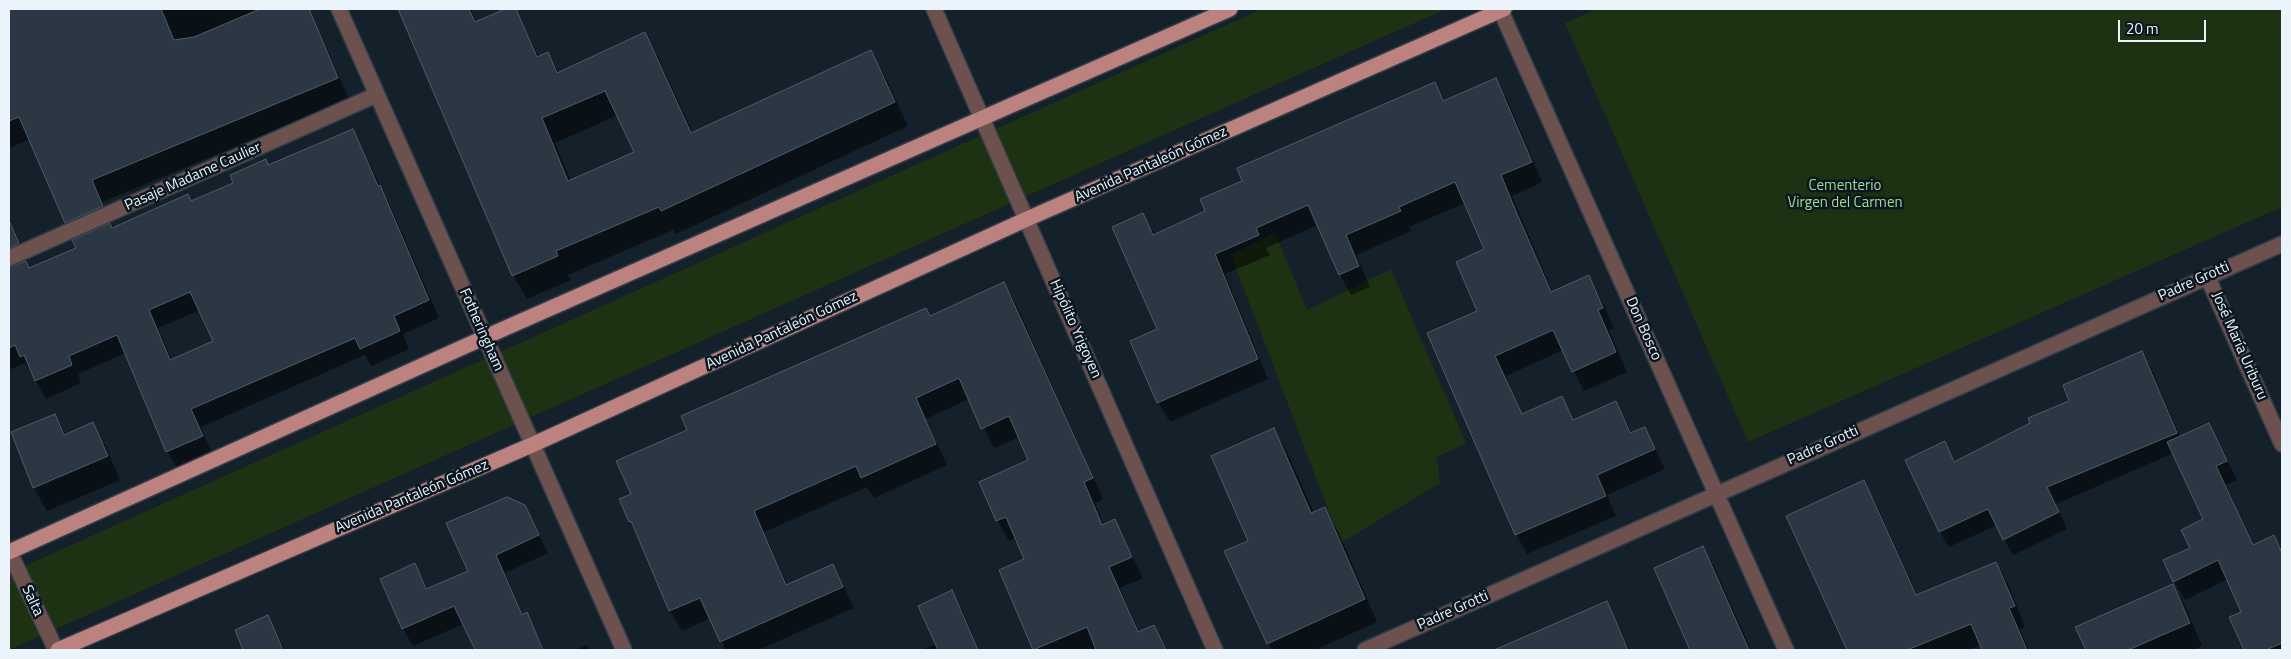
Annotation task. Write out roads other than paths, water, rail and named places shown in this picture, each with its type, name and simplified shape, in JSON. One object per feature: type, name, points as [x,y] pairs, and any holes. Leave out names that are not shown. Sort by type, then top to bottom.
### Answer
[{"type":"main road","points":[[9,552],[483,338],[1230,9]]},
{"type":"main road","name":"Avenida Pantaleón Gómez","points":[[57,650],[534,444],[1027,220],[1501,9]]},
{"type":"street","name":"Fotheringham","points":[[339,9],[483,338],[534,444],[624,650]]},
{"type":"street","name":"Hipólito Yrigoyen","points":[[934,9],[1215,650]]},
{"type":"street","name":"Don Bosco","points":[[1501,9],[1786,650]]},
{"type":"street","name":"Pasaje Madame Caulier","points":[[9,258],[376,95]]},
{"type":"street","name":"Padre Grotti","points":[[1365,650],[2282,244]]},
{"type":"street","name":"José María Uriburu","points":[[2207,276],[2282,444]]},
{"type":"street","name":"Salta","points":[[9,552],[57,650]]},
{"type":"park label","name":"Cementerio Virgen del Carmen","points":[[1845,194]]}]
